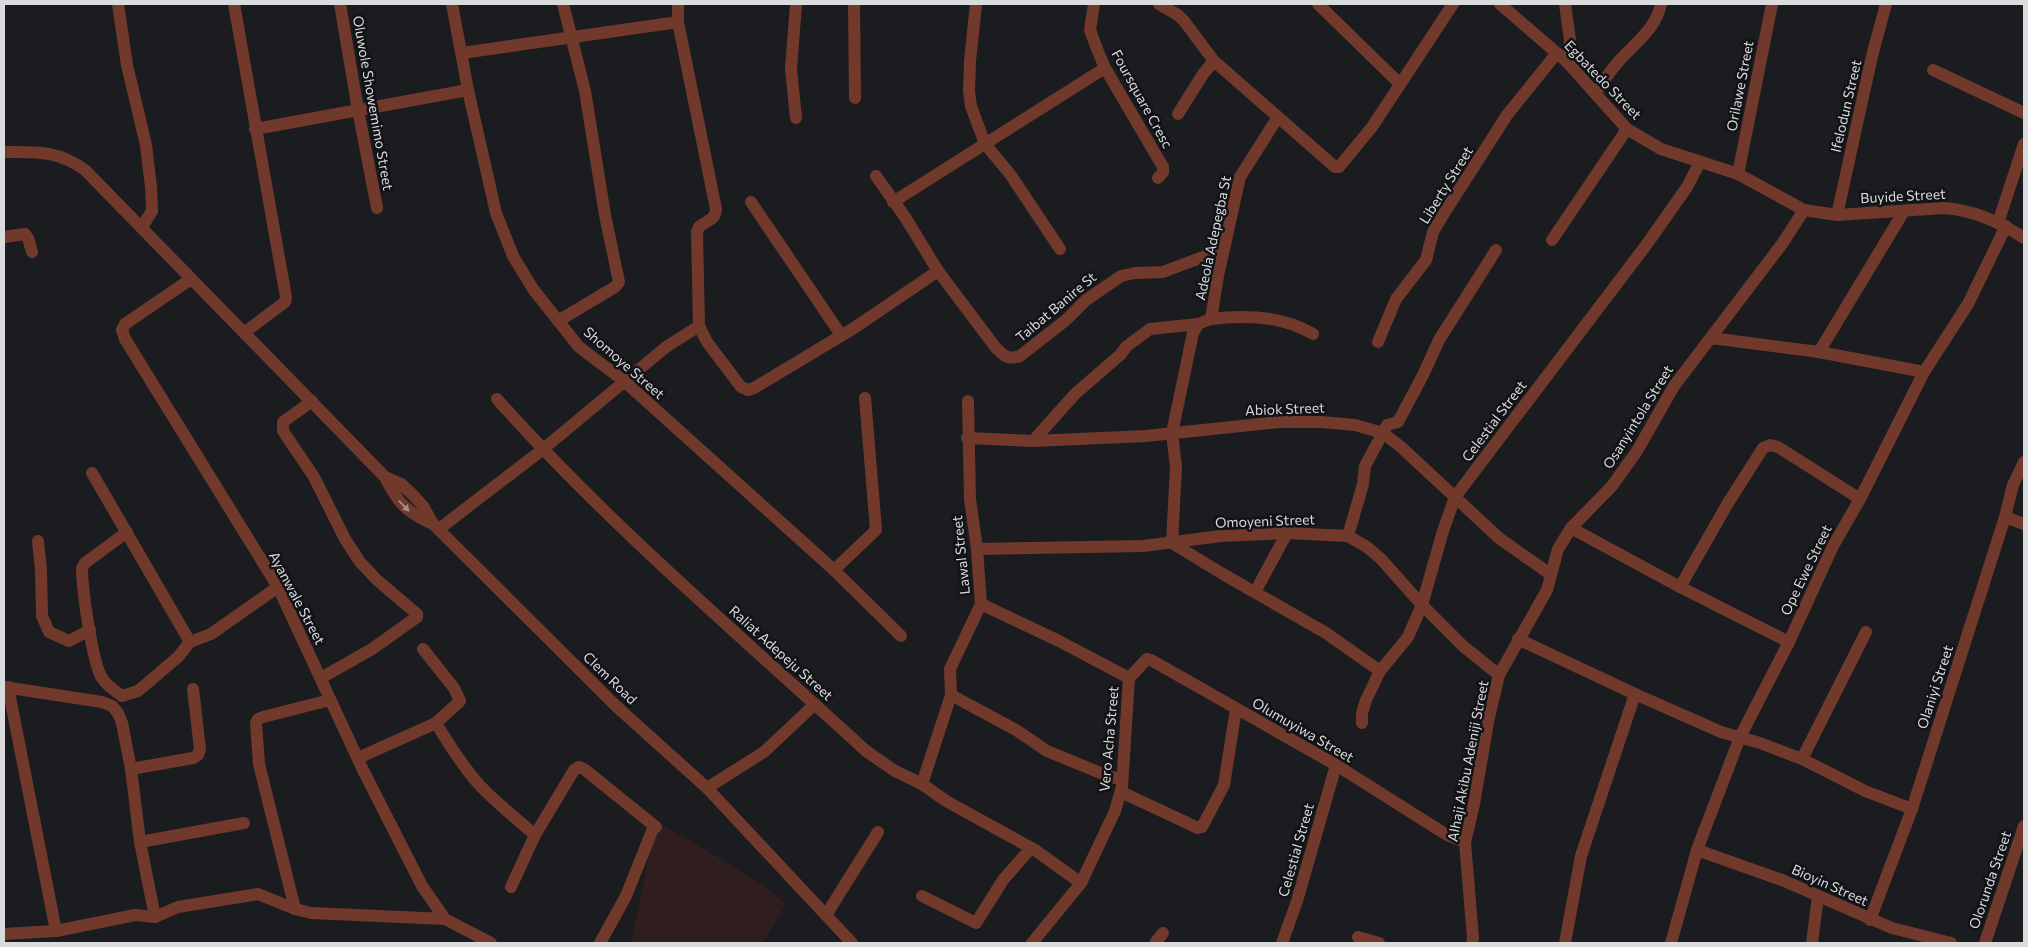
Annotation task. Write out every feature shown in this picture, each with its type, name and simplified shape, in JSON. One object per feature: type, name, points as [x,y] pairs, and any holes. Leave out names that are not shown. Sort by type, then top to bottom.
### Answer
[{"type":"street","points":[[118,4],[127,65],[146,145],[151,187],[152,211],[142,227]]},
{"type":"street","points":[[234,4],[286,297],[285,302],[245,332]]},
{"type":"street","name":"Oluwole Showemimo Street","points":[[340,4],[377,208]]},
{"type":"street","name":"Shomoye Street","points":[[452,4],[468,90],[496,213],[513,256],[533,289],[579,347],[624,381],[834,570],[900,636]]},
{"type":"street","points":[[558,321],[615,287],[619,282],[619,274],[605,215],[585,91],[563,4]]},
{"type":"street","points":[[678,4],[678,22],[716,209],[712,220],[699,226],[698,232],[698,326],[702,335],[741,387],[748,390],[754,388],[841,335],[938,271]]},
{"type":"street","points":[[796,4],[792,69],[796,118]]},
{"type":"street","points":[[854,4],[855,98]]},
{"type":"street","points":[[976,4],[969,91],[971,106],[984,144],[1010,174],[1060,249]]},
{"type":"street","name":"Foursquare Cresc","points":[[1094,4],[1090,30],[1105,68],[1163,166],[1163,172],[1158,178]]},
{"type":"street","points":[[1159,4],[1178,15],[1184,21],[1214,61],[1335,167],[1339,168],[1372,126],[1452,4]]},
{"type":"street","points":[[1318,4],[1400,84]]},
{"type":"street","name":"Egbatedo Street","points":[[1500,4],[1567,62],[1627,129],[1661,148],[1738,174],[1804,210]]},
{"type":"street","points":[[1566,4],[1570,40],[1567,62]]},
{"type":"street","points":[[1595,93],[1619,61],[1642,39],[1659,13],[1661,4]]},
{"type":"street","name":"Orilawe Street","points":[[1738,174],[1772,4]]},
{"type":"street","name":"Ifelodun Street","points":[[1837,215],[1886,4]]},
{"type":"street","points":[[462,53],[678,22]]},
{"type":"street","name":"Liberty Street","points":[[1378,342],[1396,299],[1426,260],[1432,232],[1508,115],[1557,53]]},
{"type":"street","points":[[1178,114],[1203,74],[1214,61]]},
{"type":"street","points":[[893,202],[1105,68]]},
{"type":"street","points":[[1933,70],[2024,113]]},
{"type":"street","points":[[255,129],[468,90]]},
{"type":"street","name":"Adeola Adepegba St","points":[[1198,324],[1211,318],[1240,177],[1278,117]]},
{"type":"street","points":[[1552,240],[1627,129]]},
{"type":"street","name":"Ope Ewe Street","points":[[1671,943],[1697,850],[1740,736],[1789,642],[1833,546],[1860,499],[1924,372],[1968,304],[2002,225],[2024,144]]},
{"type":"street","points":[[4,152],[46,153],[65,157],[85,170],[312,401],[283,422],[283,431],[314,477],[344,539],[360,562],[418,617],[387,639],[321,678]]},
{"type":"street","name":"Celestial Street","points":[[1362,723],[1362,713],[1366,700],[1380,671],[1408,637],[1422,605],[1443,531],[1455,497],[1647,244],[1687,187],[1700,162]]},
{"type":"street","name":"Taibat Banire St","points":[[876,176],[938,271],[996,348],[1005,357],[1013,358],[1020,356],[1066,320],[1086,300],[1121,276],[1135,272],[1163,272],[1224,249]]},
{"type":"street","points":[[750,202],[841,335]]},
{"type":"street","name":"Buyide Street","points":[[1804,210],[1837,215],[1944,208],[1956,209],[1973,212],[2002,225],[2024,238]]},
{"type":"street","name":"Osanyintola Street","points":[[1499,675],[1547,590],[1558,549],[1572,528],[1612,486],[1623,471],[1637,451],[1674,386],[1782,244],[1804,210]]},
{"type":"street","points":[[1819,352],[1904,211]]},
{"type":"street","points":[[4,237],[25,234],[32,252]]},
{"type":"street","points":[[1348,536],[1363,484],[1365,466],[1387,425],[1398,422],[1439,340],[1496,250]]},
{"type":"street","name":"Ayanwale Street","points":[[191,279],[125,324],[122,330],[130,350],[278,587],[330,700],[422,886],[445,919],[491,943]]},
{"type":"street","points":[[1211,318],[1253,318],[1276,321],[1313,334]]},
{"type":"street","points":[[1033,441],[1074,394],[1150,328],[1198,324],[1191,342],[1172,433],[1176,466],[1172,542],[1254,592],[1326,632],[1380,671]]},
{"type":"street","points":[[436,526],[542,450],[666,347],[698,326]]},
{"type":"street","points":[[1711,338],[1819,352],[1924,372]]},
{"type":"street","points":[[834,570],[876,530],[864,398]]},
{"type":"street","name":"Raliat Adepeju Street","points":[[498,399],[542,450],[603,511],[866,751],[895,771],[922,784],[946,800],[1030,848],[1081,883]]},
{"type":"street","name":"Clem Road","points":[[312,401],[385,477],[392,492],[404,507],[416,517],[436,526],[616,706],[707,788],[852,943]]},
{"type":"street","name":"Lawal Street","points":[[922,784],[951,695],[950,670],[981,604],[977,549],[970,499],[967,438],[968,401]]},
{"type":"street","name":"Abiok Street","points":[[967,438],[1033,441],[1146,436],[1280,422],[1321,422],[1355,425],[1383,433],[1401,447],[1499,538],[1550,574]]},
{"type":"street","points":[[1680,587],[1728,503],[1763,448],[1770,444],[1778,447],[1860,499]]},
{"type":"street","name":"Olaniyi Street","points":[[1870,920],[1912,808],[2005,517],[2013,485],[2024,462]]},
{"type":"street","points":[[92,473],[190,642]]},
{"type":"street","points":[[2005,517],[2024,524]]},
{"type":"street","points":[[1572,528],[1680,587],[1789,642]]},
{"type":"street","points":[[127,532],[85,563],[82,568],[90,630],[98,669],[102,679],[122,696],[138,692],[178,657],[190,642],[211,634],[278,587]]},
{"type":"street","points":[[1254,592],[1288,532]]},
{"type":"street","name":"Omoyeni Street","points":[[977,549],[1143,546],[1221,536],[1288,532],[1348,536],[1367,547],[1381,559],[1422,605],[1463,646],[1499,675]]},
{"type":"street","points":[[38,542],[42,570],[42,616],[49,632],[69,641],[90,630]]},
{"type":"street","name":"Vero Acha Street","points":[[981,604],[1059,641],[1129,678],[1121,786],[1116,811],[1081,883],[1032,943]]},
{"type":"street","points":[[1802,759],[1866,632]]},
{"type":"street","points":[[1518,639],[1721,732],[1740,736],[1802,759],[1865,791],[1912,808]]},
{"type":"street","points":[[358,758],[436,723],[460,701],[454,688],[423,649]]},
{"type":"street","name":"Olumuyiwa Street","points":[[1129,678],[1147,659],[1336,765],[1447,835],[1465,842]]},
{"type":"street","name":"Alhaji Akibu Adeniji Street","points":[[1472,943],[1465,842],[1499,675]]},
{"type":"street","points":[[56,931],[6,686],[102,702],[112,706],[118,713],[122,723],[131,769],[140,842],[155,916]]},
{"type":"street","points":[[131,769],[193,758],[198,755],[200,750],[193,690]]},
{"type":"street","points":[[1565,943],[1581,856],[1635,694]]},
{"type":"street","points":[[951,695],[1016,730],[1047,751],[1102,774],[1198,828],[1202,827],[1224,785],[1236,709]]},
{"type":"street","points":[[295,909],[259,764],[256,723],[258,719],[263,717],[330,700]]},
{"type":"street","points":[[707,788],[764,752],[815,704]]},
{"type":"street","points":[[436,723],[458,759],[476,781],[499,804],[536,835]]},
{"type":"street","name":"Celestial Street","points":[[1282,943],[1297,901],[1336,765]]},
{"type":"street","points":[[511,887],[536,835],[574,770],[579,767],[656,827],[654,826],[626,896],[600,943]]},
{"type":"street","points":[[140,842],[244,823]]},
{"type":"street","name":"Olorunda Street","points":[[1985,943],[2024,826]]},
{"type":"street","points":[[826,914],[878,832]]},
{"type":"street","points":[[922,896],[976,923],[1003,880],[1030,848]]},
{"type":"street","name":"Bioyin Street","points":[[1697,850],[1782,880],[1870,920],[1892,928],[1951,943]]},
{"type":"street","points":[[4,934],[56,931],[135,915],[155,916],[178,907],[258,894],[295,909],[311,913],[445,919]]},
{"type":"street","points":[[1812,943],[1818,896]]},
{"type":"street","points":[[1155,943],[1164,932]]},
{"type":"street","points":[[1358,937],[1379,943]]},
{"type":"shaded area","points":[[656,822],[762,884],[786,904],[763,943],[631,943]]}]
